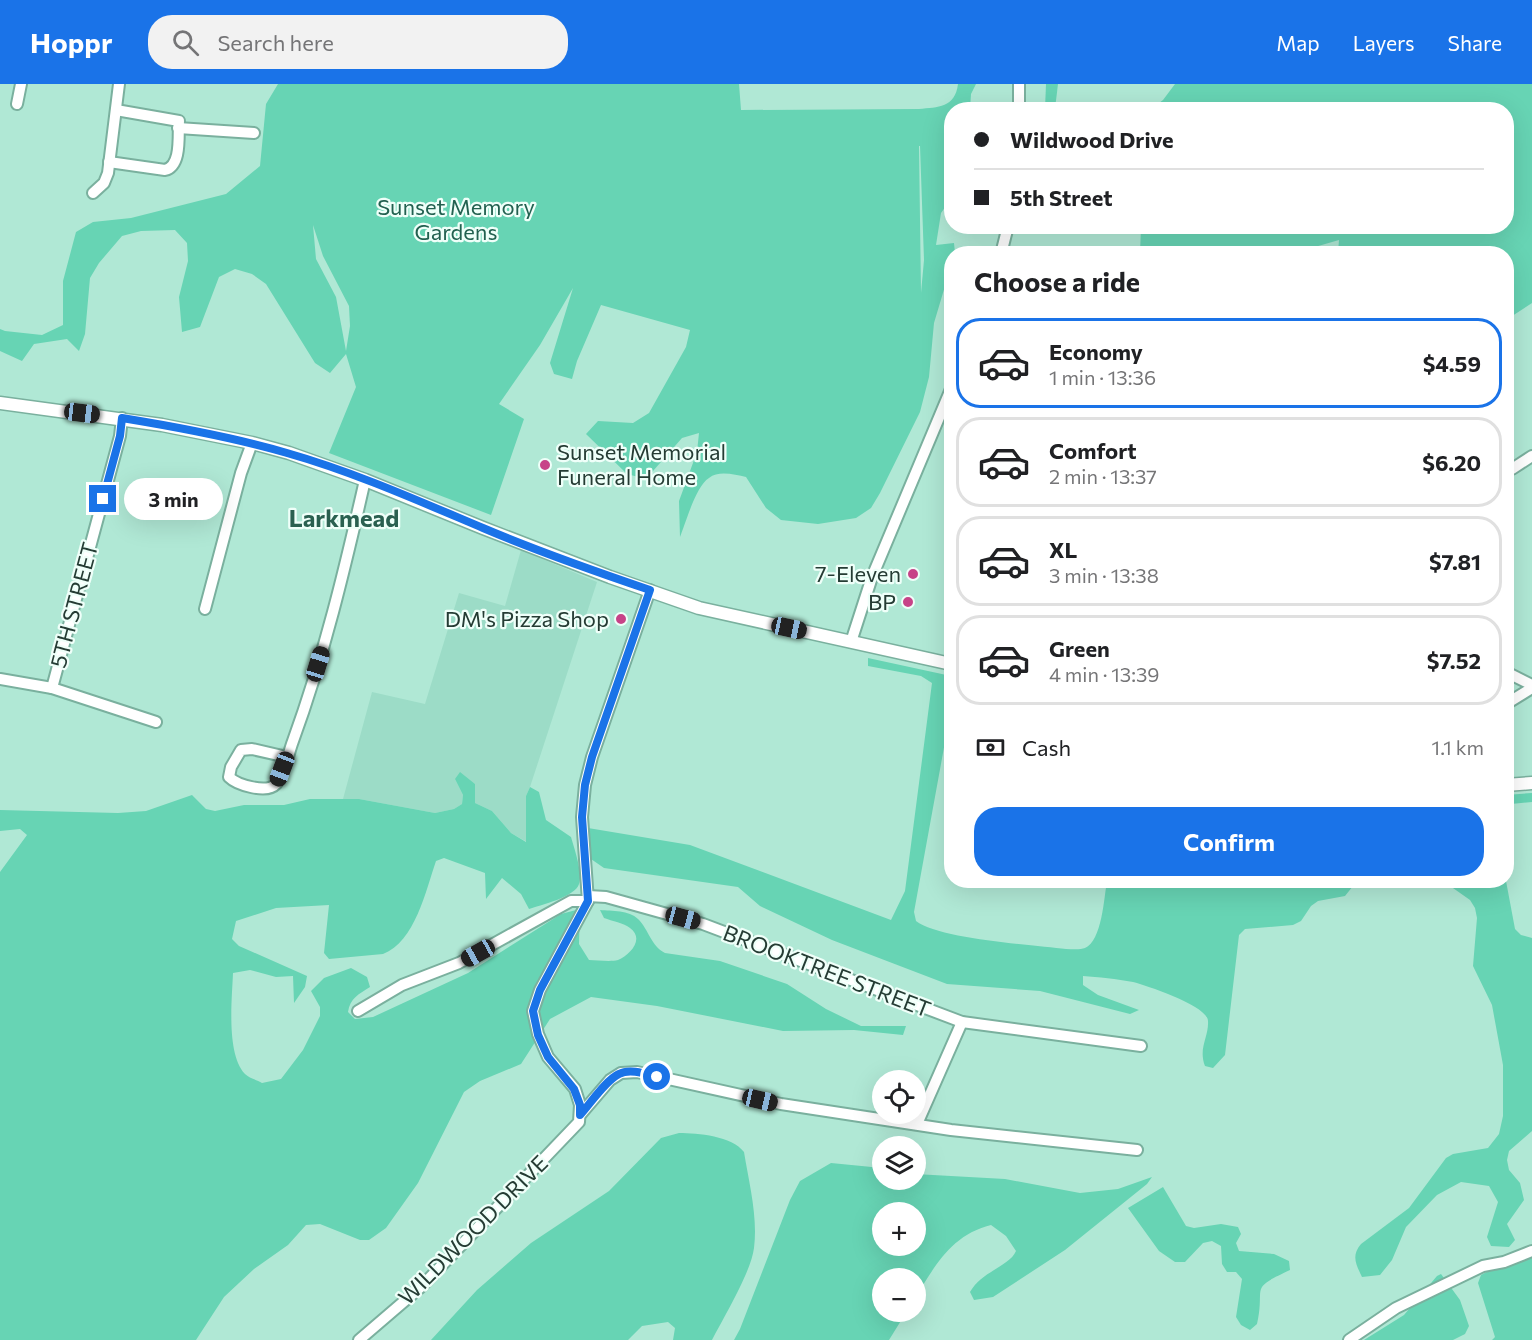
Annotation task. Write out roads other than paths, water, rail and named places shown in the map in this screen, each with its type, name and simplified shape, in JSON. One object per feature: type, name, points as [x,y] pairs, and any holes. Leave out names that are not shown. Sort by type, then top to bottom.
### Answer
[{"type":"main road","points":[[0,404],[122,418],[252,443],[289,453],[699,608],[944,662]]},
{"type":"main road","points":[[1514,784],[1532,783]]},
{"type":"street","points":[[17,104],[21,84]]},
{"type":"street","points":[[93,193],[104,183],[119,84]]},
{"type":"street","points":[[1019,84],[1019,102]]},
{"type":"street","points":[[109,162],[165,170],[171,169],[177,151],[178,121],[116,110]]},
{"type":"street","points":[[178,128],[254,133]]},
{"type":"street","points":[[851,642],[872,577],[944,406]]},
{"type":"street","name":"5TH STREET","points":[[52,688],[120,436],[122,418]]},
{"type":"street","points":[[205,609],[241,473],[252,443]]},
{"type":"street","points":[[1514,468],[1532,456]]},
{"type":"street","points":[[287,757],[252,749],[241,750],[231,767],[229,777],[234,781],[264,789],[272,787],[277,782],[287,757],[324,646],[365,480]]},
{"type":"street","points":[[580,1115],[580,1105],[574,1089],[548,1057],[538,1035],[533,1011],[540,990],[588,899],[582,817],[585,785],[592,757],[650,590]]},
{"type":"street","points":[[1514,677],[1532,687],[1514,699]]},
{"type":"street","points":[[0,679],[52,688],[156,722]]},
{"type":"street","name":"BROOKTREE STREET","points":[[588,899],[606,897],[703,924],[962,1022]]},
{"type":"street","points":[[358,1011],[402,985],[459,963],[571,901],[588,899]]},
{"type":"street","points":[[926,1102],[962,1022],[1141,1046]]},
{"type":"street","name":"WILDWOOD DRIVE","points":[[359,1340],[422,1286],[579,1122],[580,1115],[610,1080],[621,1073],[636,1072],[781,1104],[872,1117]]},
{"type":"street","name":"WILDWOOD DRIVE","points":[[916,1124],[1137,1150]]},
{"type":"street","points":[[1349,1340],[1396,1308],[1483,1266],[1504,1262],[1532,1251]]},
{"type":"place","name":"Sunset Memorial Funeral Home","points":[[545,465]]},
{"type":"place","name":"7-Eleven","points":[[913,574]]},
{"type":"place","name":"BP","points":[[908,602]]},
{"type":"place","name":"DM's Pizza Shop","points":[[621,619]]},
{"type":"district","name":"Larkmead","points":[[344,519]]},
{"type":"park label","name":"Sunset Memory Gardens","points":[[456,220]]}]
